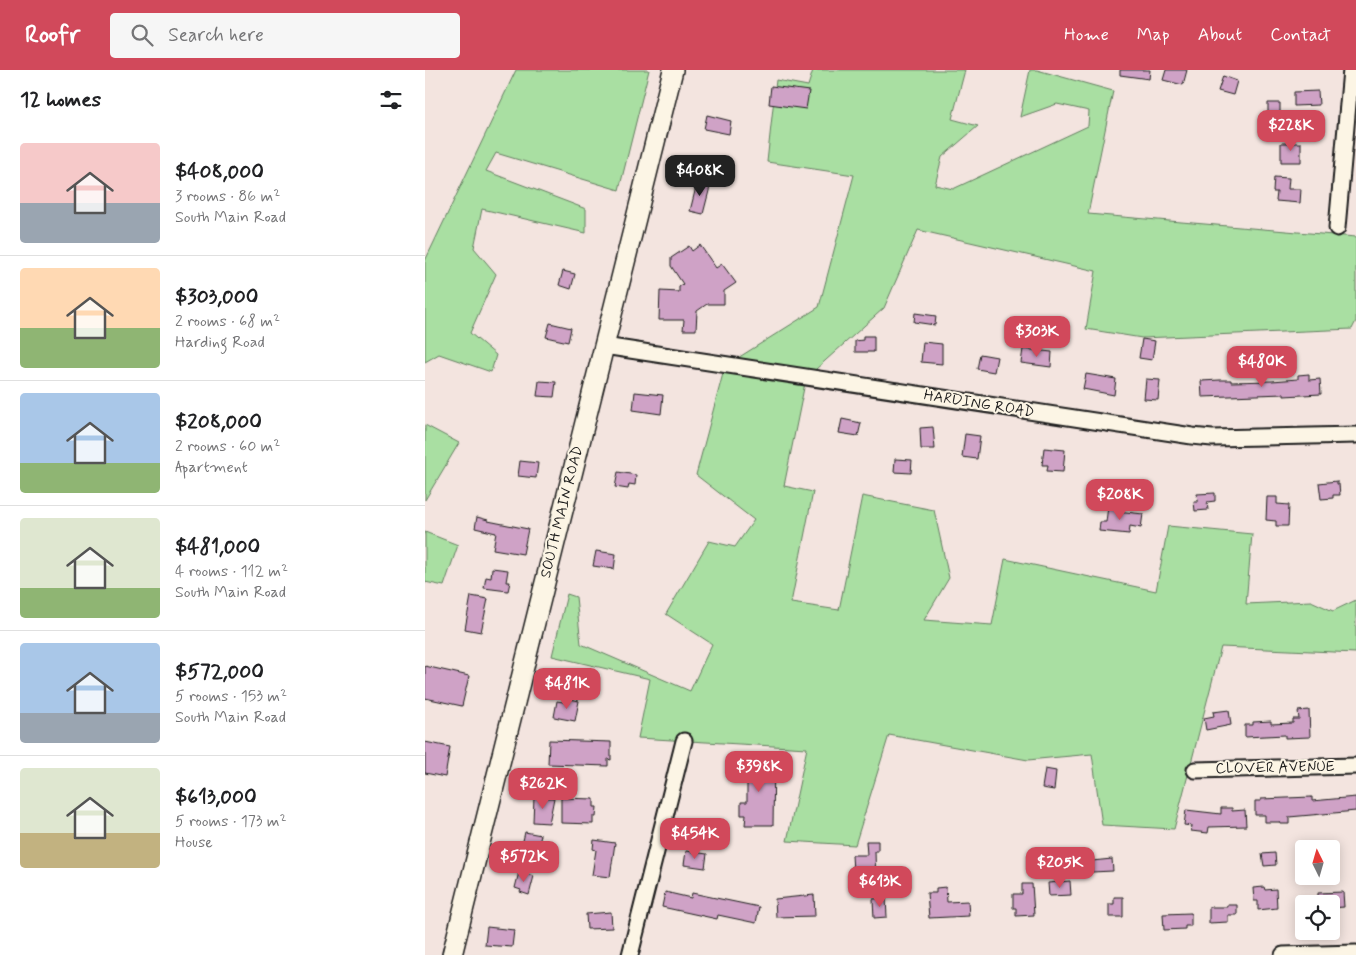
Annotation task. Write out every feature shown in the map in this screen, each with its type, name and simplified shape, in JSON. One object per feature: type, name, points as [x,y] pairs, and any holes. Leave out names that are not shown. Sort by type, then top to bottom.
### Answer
[{"type":"main road","name":"SOUTH MAIN ROAD","points":[[451,955],[673,70]]},
{"type":"street","points":[[1337,228],[1351,70]]},
{"type":"street","name":"HARDING ROAD","points":[[604,346],[1192,436],[1212,438],[1356,435]]},
{"type":"street","points":[[630,955],[684,741]]},
{"type":"street","name":"CLOVER AVENUE","points":[[1195,770],[1356,766]]},
{"type":"street","points":[[1283,955],[1356,953]]},
{"type":"green space","points":[[516,70],[649,70],[619,190],[496,153],[486,171],[586,209],[586,233],[482,209],[474,248],[496,274],[470,333],[496,355],[491,372],[439,354],[425,362],[425,261]]},
{"type":"green space","points":[[813,70],[965,70],[952,119],[978,126],[942,157],[935,185],[953,189],[1088,126],[1089,111],[1057,104],[1020,117],[1030,70],[1037,70],[1113,91],[1088,214],[1356,237],[1356,321],[1352,329],[1142,338],[1086,329],[1096,271],[918,230],[884,308],[806,378],[784,486],[813,492],[791,603],[839,610],[862,496],[934,510],[949,578],[924,620],[992,625],[1005,559],[1156,591],[1168,526],[1252,534],[1246,604],[1311,601],[1333,611],[1356,600],[1356,653],[1221,647],[1174,829],[1102,825],[1092,754],[1028,760],[889,735],[855,845],[787,841],[807,748],[638,738],[650,679],[552,656],[567,594],[576,597],[581,644],[690,691],[712,644],[666,614],[709,541],[735,547],[754,520],[696,475],[725,366],[819,307],[854,175],[767,162],[776,80],[808,86]]},
{"type":"green space","points":[[425,425],[459,443],[425,500]]},
{"type":"green space","points":[[425,532],[458,545],[444,586],[425,582]]},
{"type":"building","points":[[1120,70],[1150,70],[1149,79],[1120,75]]},
{"type":"building","points":[[1166,70],[1187,70],[1183,85],[1163,80]]},
{"type":"building","points":[[1223,76],[1237,81],[1233,95],[1218,91]]},
{"type":"building","points":[[771,86],[809,91],[806,109],[769,104]]},
{"type":"building","points":[[1318,91],[1319,105],[1294,106],[1294,92]]},
{"type":"building","points":[[1268,103],[1280,103],[1280,113],[1268,113]]},
{"type":"building","points":[[707,115],[731,121],[729,134],[704,129]]},
{"type":"building","points":[[1281,143],[1301,143],[1301,162],[1281,162]]},
{"type":"building","points":[[1274,177],[1289,178],[1288,189],[1301,189],[1300,203],[1276,201],[1277,192],[1273,192]]},
{"type":"building","points":[[698,179],[711,183],[703,214],[690,211]]},
{"type":"building","points":[[700,245],[716,268],[722,264],[736,283],[724,291],[724,304],[707,304],[697,311],[696,330],[683,330],[684,320],[659,320],[660,291],[679,292],[679,287],[683,284],[671,266],[671,258],[689,246],[692,251]]},
{"type":"building","points":[[563,271],[575,274],[571,289],[559,285]]},
{"type":"building","points":[[915,313],[936,316],[935,325],[914,322]]},
{"type":"building","points":[[550,323],[571,328],[568,342],[546,337]]},
{"type":"building","points":[[863,336],[874,336],[874,352],[855,352],[855,341],[863,340]]},
{"type":"building","points":[[1142,339],[1155,341],[1152,360],[1139,358]]},
{"type":"building","points":[[923,342],[942,344],[942,364],[921,362]]},
{"type":"building","points":[[1023,349],[1052,352],[1051,367],[1021,363]]},
{"type":"building","points":[[980,354],[997,357],[994,372],[977,369]]},
{"type":"building","points":[[1086,374],[1116,379],[1114,395],[1083,389]]},
{"type":"building","points":[[1309,374],[1309,380],[1320,379],[1321,394],[1202,397],[1201,381],[1272,381],[1298,379],[1298,375]]},
{"type":"building","points":[[1146,379],[1160,380],[1158,400],[1144,399]]},
{"type":"building","points":[[539,381],[556,382],[554,397],[537,396]]},
{"type":"building","points":[[635,392],[663,395],[661,414],[633,410]]},
{"type":"building","points":[[842,419],[861,423],[858,436],[839,433]]},
{"type":"building","points":[[933,427],[935,449],[921,449],[920,428]]},
{"type":"building","points":[[965,434],[980,436],[977,459],[962,457]]},
{"type":"building","points":[[1044,448],[1065,450],[1063,472],[1047,471],[1048,465],[1042,465]]},
{"type":"building","points":[[895,459],[912,460],[911,473],[894,472]]},
{"type":"building","points":[[520,461],[538,463],[536,478],[518,476]]},
{"type":"building","points":[[618,472],[636,475],[635,485],[629,484],[628,489],[615,487]]},
{"type":"building","points":[[1337,481],[1340,495],[1321,499],[1319,483]]},
{"type":"building","points":[[1215,493],[1215,501],[1207,502],[1208,510],[1195,511],[1194,502],[1198,502],[1197,494]]},
{"type":"building","points":[[1267,497],[1277,497],[1277,504],[1289,505],[1288,526],[1276,526],[1276,521],[1266,520]]},
{"type":"building","points":[[1108,506],[1117,507],[1117,511],[1143,514],[1141,528],[1130,526],[1129,534],[1099,531],[1100,522],[1106,522]]},
{"type":"building","points":[[477,517],[528,529],[523,554],[493,549],[496,533],[475,528]]},
{"type":"building","points":[[596,551],[616,554],[614,569],[593,566]]},
{"type":"building","points":[[492,568],[508,570],[506,582],[510,582],[508,591],[484,588],[486,577],[491,578]]},
{"type":"building","points":[[471,596],[488,599],[481,632],[465,629]]},
{"type":"building","points":[[425,666],[469,676],[462,706],[425,698]]},
{"type":"building","points":[[570,699],[579,701],[575,721],[554,717],[557,701],[569,703]]},
{"type":"building","points":[[1229,710],[1231,725],[1206,730],[1204,718],[1214,716],[1213,712]]},
{"type":"building","points":[[1309,710],[1310,737],[1285,738],[1285,735],[1245,737],[1245,725],[1253,725],[1253,722],[1271,721],[1271,724],[1293,723],[1293,719],[1299,719],[1298,711]]},
{"type":"building","points":[[549,740],[611,742],[611,760],[608,759],[608,766],[548,764]]},
{"type":"building","points":[[425,742],[450,747],[445,777],[425,773]]},
{"type":"building","points":[[749,760],[774,760],[773,825],[745,825],[746,815],[741,815],[741,802],[747,802],[747,782],[743,782],[743,769],[748,769]]},
{"type":"building","points":[[1045,769],[1056,771],[1054,790],[1042,788]]},
{"type":"building","points":[[534,797],[554,798],[549,823],[533,822]]},
{"type":"building","points":[[1312,797],[1312,801],[1356,797],[1356,811],[1289,817],[1289,824],[1265,822],[1265,815],[1255,815],[1255,801],[1261,801],[1261,799]]},
{"type":"building","points":[[561,798],[594,799],[594,807],[597,807],[596,817],[593,817],[593,824],[561,823]]},
{"type":"building","points":[[1221,808],[1232,808],[1232,811],[1245,810],[1246,826],[1209,827],[1208,833],[1191,831],[1192,826],[1184,825],[1186,810],[1221,814]]},
{"type":"building","points":[[525,832],[541,835],[538,848],[544,850],[542,859],[520,854]]},
{"type":"building","points":[[594,840],[615,843],[610,877],[592,875],[596,850],[593,849]]},
{"type":"building","points":[[866,841],[878,841],[878,851],[875,851],[876,887],[854,888],[852,855],[867,855]]},
{"type":"building","points":[[686,851],[707,854],[705,868],[684,865]]},
{"type":"building","points":[[1275,853],[1276,865],[1264,866],[1262,854]]},
{"type":"building","points":[[1112,859],[1113,871],[1092,872],[1092,861]]},
{"type":"building","points":[[519,872],[534,876],[529,895],[515,888]]},
{"type":"building","points":[[1070,881],[1071,895],[1049,896],[1048,883]]},
{"type":"building","points":[[1022,884],[1032,884],[1034,915],[1016,916],[1016,908],[1013,908],[1013,894],[1022,894]]},
{"type":"building","points":[[946,887],[947,902],[968,901],[969,916],[929,918],[927,893],[936,893],[936,888]]},
{"type":"building","points":[[1264,887],[1265,890],[1276,889],[1277,908],[1258,910],[1258,901],[1254,901],[1253,888]]},
{"type":"building","points":[[665,892],[691,898],[692,893],[759,907],[756,923],[718,915],[717,919],[662,907]]},
{"type":"building","points":[[1343,892],[1344,907],[1340,907],[1340,895],[1318,895],[1318,893]]},
{"type":"building","points":[[814,895],[815,916],[776,917],[775,899]]},
{"type":"building","points":[[1114,897],[1123,897],[1123,917],[1109,917],[1109,904],[1114,904]]},
{"type":"building","points":[[886,898],[887,917],[874,918],[873,899]]},
{"type":"building","points":[[1227,905],[1237,905],[1237,915],[1228,915],[1228,922],[1209,923],[1209,907],[1227,907]]},
{"type":"building","points":[[611,912],[612,928],[587,929],[586,914]]},
{"type":"building","points":[[1191,913],[1191,926],[1185,926],[1185,929],[1164,930],[1163,914]]},
{"type":"building","points":[[487,927],[514,930],[512,947],[485,945]]}]
